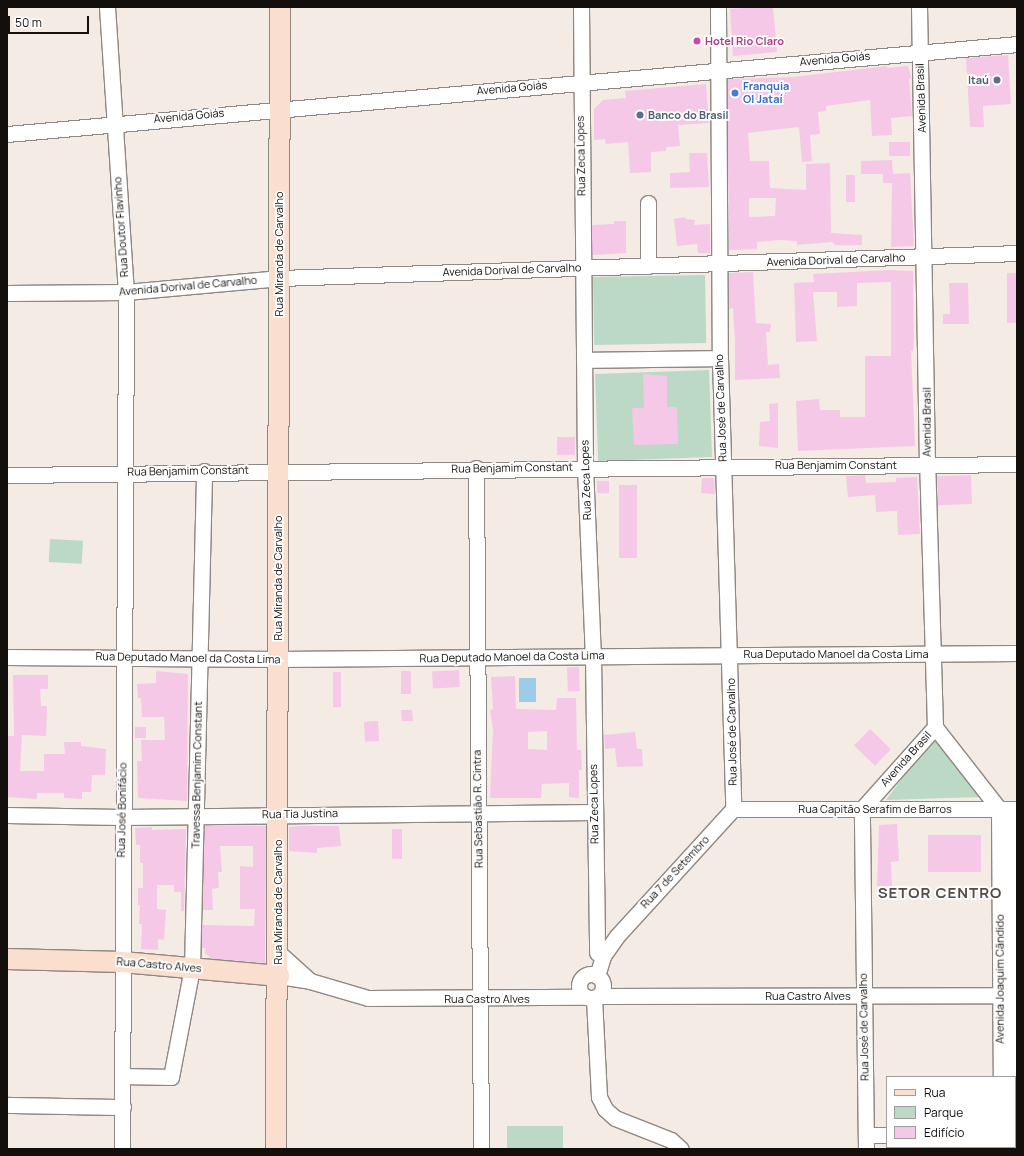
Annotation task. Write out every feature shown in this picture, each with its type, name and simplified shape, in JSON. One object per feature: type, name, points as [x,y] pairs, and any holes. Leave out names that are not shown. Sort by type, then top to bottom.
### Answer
[{"type":"main road","name":"Rua Miranda de Carvalho","points":[[276,1149],[278,976],[280,7]]},
{"type":"main road","name":"Rua Castro Alves","points":[[7,959],[122,962],[278,976]]},
{"type":"street","name":"Rua Doutor Flavinho","points":[[107,7],[126,292],[126,472]]},
{"type":"street","name":"Rua Zeca Lopes","points":[[580,7],[585,467],[593,656],[597,953]]},
{"type":"street","name":"Rua José de Carvalho","points":[[718,7],[720,358],[730,654],[733,809]]},
{"type":"street","name":"Avenida Brasil","points":[[862,809],[935,727],[927,464],[925,256],[919,7]]},
{"type":"street","name":"Avenida Goiás","points":[[7,134],[279,108],[1017,44]]},
{"type":"street","points":[[648,204],[648,266]]},
{"type":"street","name":"Avenida Dorival de Carvalho","points":[[7,293],[126,292],[280,278],[1017,253]]},
{"type":"street","points":[[584,360],[720,358]]},
{"type":"street","name":"Rua Benjamim Constant","points":[[7,475],[278,470],[1017,464]]},
{"type":"street","name":"Rua Sebastião R. Cintra","points":[[476,468],[476,658],[481,1149]]},
{"type":"street","name":"Travessa Benjamim Constant","points":[[122,1076],[171,1076],[192,968],[197,816],[204,471]]},
{"type":"street","name":"Rua José Bonifácio","points":[[122,1149],[121,817],[126,472]]},
{"type":"street","name":"Rua Deputado Manoel da Costa Lima","points":[[7,657],[278,659],[730,654],[1017,653]]},
{"type":"street","points":[[935,727],[1009,810]]},
{"type":"street","name":"Rua Capitão Serafim de Barros","points":[[733,809],[1009,810]]},
{"type":"street","name":"Rua 7 de Setembro","points":[[587,978],[618,936],[733,809]]},
{"type":"street","name":"Rua José de Carvalho","points":[[862,809],[866,1142]]},
{"type":"street","name":"Avenida Joaquim Cãndido","points":[[1000,1076],[1010,995],[1009,810]]},
{"type":"street","name":"Rua Tia Justina","points":[[7,815],[121,817],[278,814],[594,812]]},
{"type":"street","name":"Rua 7 de Setembro","points":[[587,978],[597,953],[618,936]]},
{"type":"street","name":"Rua Castro Alves","points":[[278,952],[310,981]]},
{"type":"street","name":"Rua Castro Alves","points":[[278,976],[310,981],[368,998],[547,999],[593,997],[1010,995]]},
{"type":"street","points":[[587,978],[603,988],[593,997],[579,990],[587,978]]},
{"type":"street","name":"Rua Castro Alves","points":[[547,999],[567,990],[587,978]]},
{"type":"street","points":[[1010,995],[1012,1076]]},
{"type":"street","points":[[593,997],[600,1097],[605,1109],[615,1118],[652,1134],[671,1140],[681,1149]]},
{"type":"street","points":[[7,1105],[122,1107]]},
{"type":"street","points":[[652,1134],[662,1149]]},
{"type":"street","points":[[866,1142],[886,1135]]},
{"type":"green space","points":[[705,275],[706,343],[594,345],[593,277]]},
{"type":"green space","points":[[709,370],[712,457],[598,461],[595,374]]},
{"type":"green space","points":[[50,539],[83,541],[82,564],[49,562]]},
{"type":"green space","points":[[935,738],[980,797],[886,800],[932,739]]},
{"type":"green space","points":[[507,1126],[563,1126],[563,1149],[507,1149]]},
{"type":"water","points":[[519,678],[536,678],[536,702],[519,702]]},
{"type":"building","points":[[773,7],[777,52],[733,56],[730,9]]},
{"type":"building","points":[[1008,55],[1011,104],[983,106],[984,127],[970,127],[966,58]]},
{"type":"building","points":[[887,66],[887,68],[908,66],[911,77],[911,79],[909,78],[912,116],[891,118],[892,135],[872,136],[870,100],[826,106],[826,111],[818,112],[820,134],[810,135],[812,161],[802,162],[799,127],[748,133],[750,161],[769,161],[770,188],[806,190],[806,164],[830,163],[831,233],[862,235],[862,245],[835,245],[832,242],[797,245],[797,241],[780,240],[757,242],[757,249],[729,250],[727,79],[793,77]],"holes":[[[749,198],[776,198],[775,216],[749,217]]]},
{"type":"building","points":[[706,84],[709,123],[678,125],[680,146],[666,147],[666,151],[651,152],[651,172],[630,173],[628,142],[606,144],[605,139],[594,140],[594,109],[603,100],[626,98],[625,91]]},
{"type":"building","points":[[889,142],[910,142],[910,156],[889,156]]},
{"type":"building","points":[[689,153],[707,153],[709,187],[670,188],[670,173],[690,172]]},
{"type":"building","points":[[892,160],[893,174],[910,173],[914,246],[891,247],[892,183],[883,183],[883,174],[861,174],[861,161]]},
{"type":"building","points":[[846,175],[855,175],[855,202],[846,202]]},
{"type":"building","points":[[685,217],[686,219],[695,220],[694,225],[710,224],[710,253],[698,253],[697,244],[677,246],[674,219]]},
{"type":"building","points":[[614,221],[626,221],[626,253],[592,255],[592,225],[614,224]]},
{"type":"building","points":[[891,270],[913,271],[914,338],[913,351],[911,351],[915,446],[798,451],[796,401],[819,399],[820,410],[840,410],[840,417],[865,417],[865,356],[891,356],[891,282],[857,283],[857,306],[837,307],[837,292],[813,292],[817,341],[796,342],[794,283],[814,282],[813,274]]},
{"type":"building","points":[[753,272],[756,323],[771,324],[770,332],[766,332],[768,365],[779,364],[780,378],[735,380],[735,342],[733,308],[729,309],[729,273]]},
{"type":"building","points":[[1007,273],[1017,273],[1017,323],[1007,323]]},
{"type":"building","points":[[949,283],[968,283],[969,324],[943,324],[943,314],[950,314]]},
{"type":"building","points":[[643,374],[667,376],[667,407],[677,407],[678,444],[634,445],[632,408],[644,408]]},
{"type":"building","points":[[778,403],[778,448],[759,446],[760,422],[770,421],[769,404]]},
{"type":"building","points":[[557,437],[575,437],[575,455],[557,455]]},
{"type":"building","points":[[865,475],[866,483],[896,482],[896,478],[917,477],[920,534],[898,535],[897,511],[876,512],[875,495],[848,497],[846,476]]},
{"type":"building","points":[[971,475],[972,504],[938,505],[937,476]]},
{"type":"building","points":[[702,478],[714,478],[715,494],[701,493]]},
{"type":"building","points":[[597,481],[609,481],[609,493],[597,493]]},
{"type":"building","points":[[619,485],[637,485],[637,558],[619,558]]},
{"type":"building","points":[[567,667],[579,667],[580,691],[568,691]]},
{"type":"building","points":[[459,670],[460,687],[433,688],[432,671]]},
{"type":"building","points":[[156,671],[188,674],[187,801],[138,798],[137,761],[142,761],[141,740],[165,740],[164,717],[142,717],[141,698],[138,698],[137,684],[156,683]]},
{"type":"building","points":[[401,671],[411,671],[411,694],[401,694]]},
{"type":"building","points":[[333,672],[341,672],[341,707],[333,707]]},
{"type":"building","points":[[13,675],[48,675],[48,689],[40,689],[41,706],[47,706],[46,736],[22,735],[20,771],[44,771],[44,754],[65,754],[64,742],[81,742],[81,746],[106,749],[105,775],[92,775],[91,792],[82,792],[82,799],[64,798],[64,793],[37,793],[37,799],[7,797],[7,736],[14,736]]},
{"type":"building","points":[[515,676],[516,709],[556,710],[557,698],[576,698],[577,750],[581,750],[582,770],[579,770],[579,798],[569,797],[569,783],[542,784],[541,798],[490,798],[493,729],[490,710],[493,709],[491,677]],"holes":[[[547,731],[547,750],[528,749],[528,732]]]},
{"type":"building","points":[[401,710],[412,710],[413,721],[402,721]]},
{"type":"building","points":[[378,721],[379,741],[365,742],[364,722]]},
{"type":"building","points":[[135,727],[146,727],[146,738],[135,738]]},
{"type":"building","points":[[870,729],[891,749],[875,766],[854,746]]},
{"type":"building","points":[[635,732],[637,749],[642,749],[643,766],[617,767],[615,748],[605,749],[604,735]]},
{"type":"building","points":[[897,824],[899,861],[891,862],[892,886],[877,886],[879,825]]},
{"type":"building","points":[[204,825],[266,826],[265,963],[212,959],[205,953],[205,948],[202,948],[202,925],[254,926],[255,909],[240,909],[240,866],[253,867],[253,846],[220,846],[222,872],[218,872],[219,888],[212,889],[213,910],[202,910]]},
{"type":"building","points":[[339,826],[341,846],[317,848],[317,853],[289,851],[289,827]]},
{"type":"building","points":[[152,827],[152,830],[186,829],[184,911],[181,911],[181,892],[174,892],[174,885],[157,885],[157,909],[166,910],[164,940],[158,939],[158,950],[141,949],[142,924],[139,924],[140,905],[138,905],[138,888],[143,888],[143,863],[140,863],[140,845],[136,845],[135,828]]},
{"type":"building","points":[[392,829],[402,829],[402,859],[392,859]]},
{"type":"building","points":[[928,835],[981,835],[981,872],[928,872]]},
{"type":"place","name":"Hotel Rio Claro","points":[[697,41]]},
{"type":"place","name":"Itaú","points":[[997,80]]},
{"type":"place","name":"Franquia OI Jataí","points":[[735,93]]},
{"type":"place","name":"Banco do Brasil","points":[[640,115]]},
{"type":"district","name":"SETOR CENTRO","points":[[940,893]]}]
